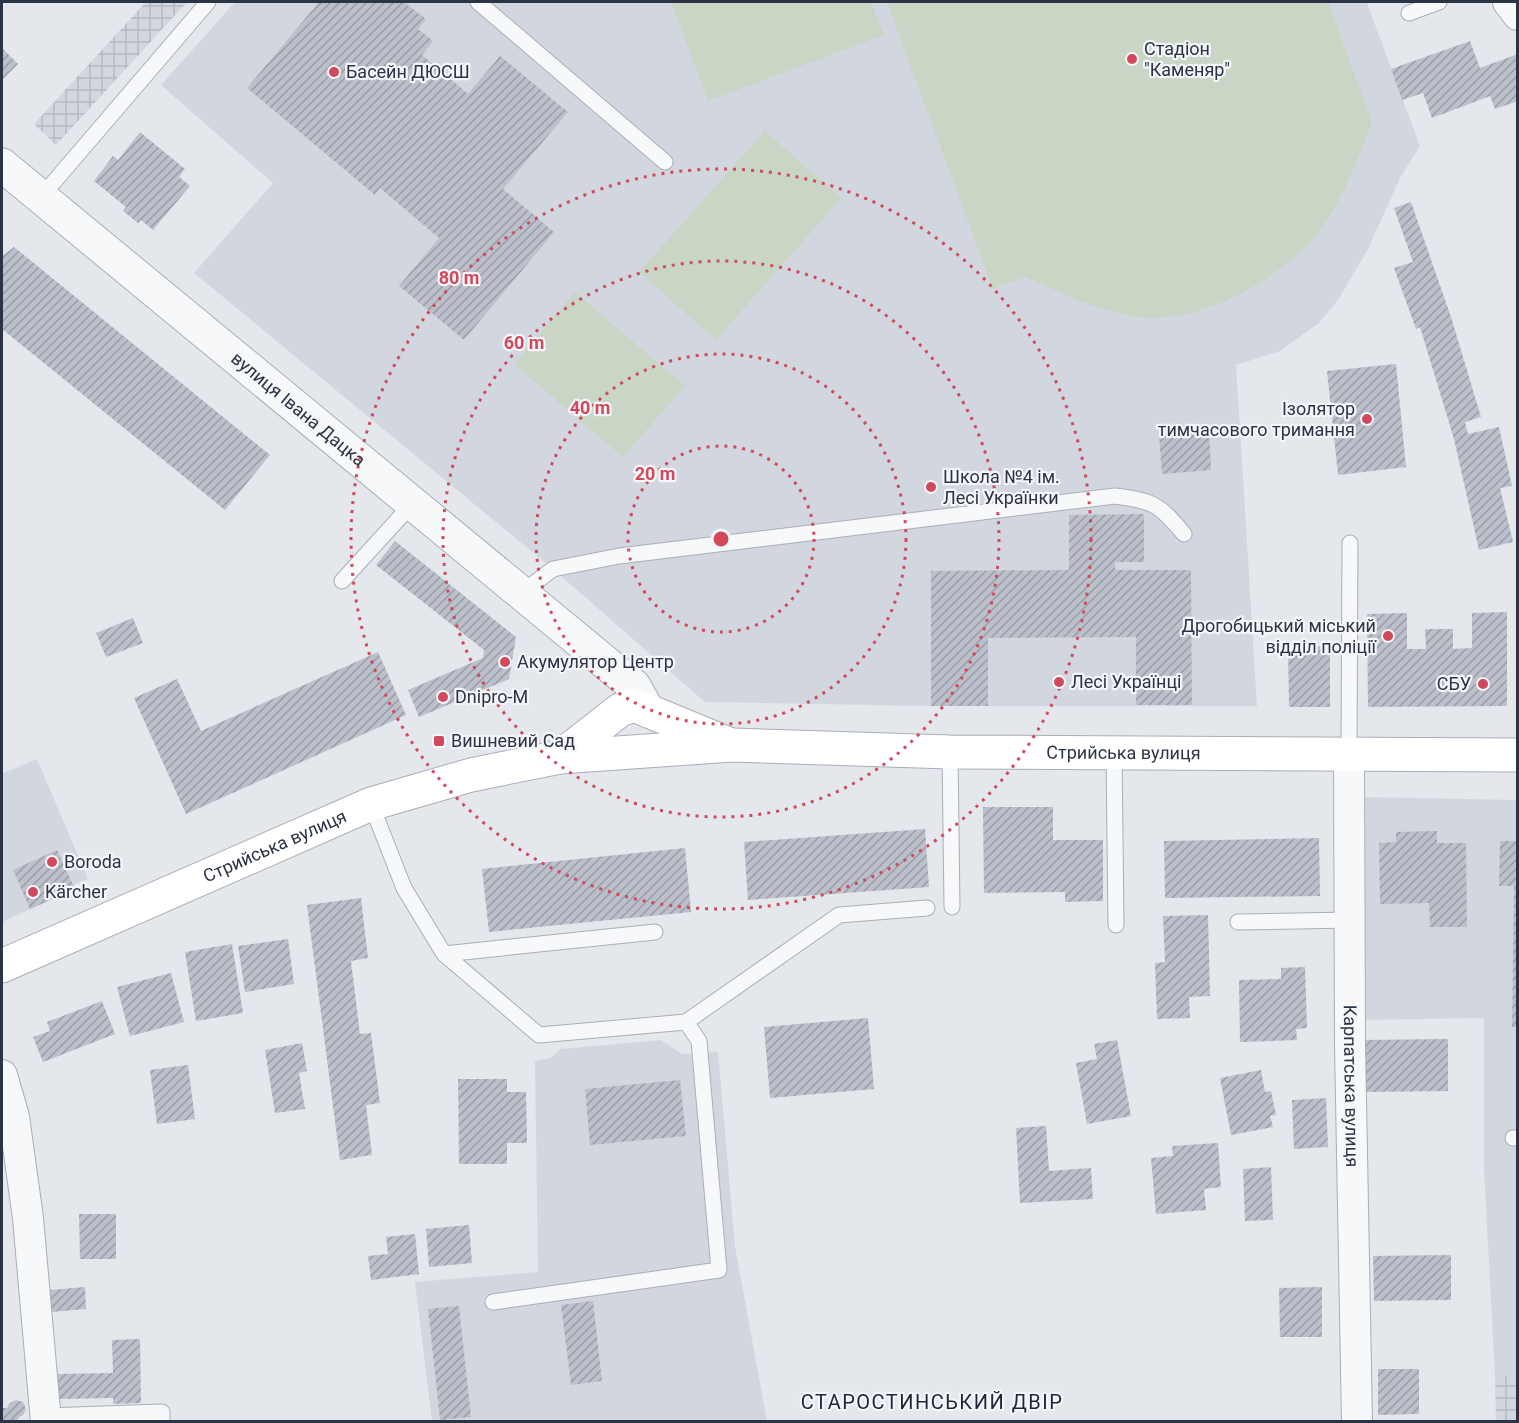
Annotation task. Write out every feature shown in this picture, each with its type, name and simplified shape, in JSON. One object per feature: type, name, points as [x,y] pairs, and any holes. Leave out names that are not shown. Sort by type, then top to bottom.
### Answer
[{"type":"main road","name":"Стрийська вулиця","points":[[560,757],[620,710],[634,705],[732,745]]},
{"type":"main road","points":[[614,715],[609,728],[613,741],[622,750],[636,753],[648,748],[656,737],[656,722],[648,711]]},
{"type":"main road","name":"Стрийська вулиця","points":[[2,966],[371,804],[471,775],[560,757],[732,745],[950,752],[1349,752],[1518,755]]},
{"type":"street","points":[[1508,2],[1518,15]]},
{"type":"street","name":"вулиця Івана Дацка","points":[[2,165],[634,686],[648,711]]},
{"type":"street","points":[[595,654],[614,715]]},
{"type":"street","name":"Карпатська вулиця","points":[[1349,752],[1357,1422]]},
{"type":"street","points":[[2,1075],[14,1117],[28,1218],[46,1419]]},
{"type":"lane","points":[[41,196],[208,2]]},
{"type":"lane","points":[[478,2],[665,162]]},
{"type":"lane","points":[[1409,13],[1439,2]]},
{"type":"lane","points":[[521,593],[553,569],[620,556],[1115,496],[1148,500],[1165,512],[1184,534]]},
{"type":"lane","points":[[342,581],[413,503]]},
{"type":"lane","points":[[1349,752],[1350,543]]},
{"type":"lane","points":[[950,752],[952,907]]},
{"type":"lane","points":[[1114,753],[1116,926]]},
{"type":"lane","points":[[371,804],[405,888],[444,954],[539,1035],[686,1022],[839,915],[927,908]]},
{"type":"lane","points":[[1238,922],[1350,920]]},
{"type":"lane","points":[[444,954],[655,932]]},
{"type":"lane","points":[[493,1302],[719,1270],[699,1041],[686,1022]]},
{"type":"lane","points":[[46,1419],[162,1412],[162,1422]]},
{"type":"shaded area","points":[[146,2],[187,2],[56,145],[34,124]]},
{"type":"shaded area","points":[[235,2],[1371,2],[1367,3],[1420,146],[1401,176],[1367,251],[1338,300],[1319,323],[1280,351],[1236,365],[1257,706],[931,706],[705,702],[553,569],[194,273],[273,183],[161,85]]},
{"type":"shaded area","points":[[37,759],[88,879],[73,885],[75,889],[2,922],[2,774]]},
{"type":"shaded area","points":[[1360,797],[1517,800],[1517,1376],[1495,1376],[1484,1168],[1484,1018],[1362,1020]]},
{"type":"shaded area","points":[[661,1040],[682,1054],[718,1052],[735,1247],[767,1421],[432,1421],[415,1282],[538,1272],[535,1061],[550,1058],[561,1049]]},
{"type":"shaded area","points":[[1495,1376],[1517,1376],[1517,1421],[1496,1421]]},
{"type":"green space","points":[[671,2],[871,2],[884,35],[708,101]]},
{"type":"green space","points":[[887,2],[1328,2],[1372,123],[1331,214],[1307,245],[1287,264],[1263,280],[1211,307],[1157,318],[1132,316],[1077,300],[1025,277],[993,289]]},
{"type":"green space","points":[[765,131],[841,198],[716,340],[639,272]]},
{"type":"green space","points":[[575,292],[685,386],[623,457],[514,364]]},
{"type":"building","points":[[319,2],[404,2],[426,19],[418,29],[433,41],[422,55],[468,94],[500,56],[568,112],[503,189],[554,232],[464,340],[399,286],[439,238],[380,188],[375,195],[247,88]]},
{"type":"building","points":[[1470,41],[1480,68],[1518,54],[1518,101],[1495,109],[1490,96],[1432,118],[1423,93],[1402,100],[1391,69]]},
{"type":"building","points":[[2,48],[18,64],[2,80]]},
{"type":"building","points":[[140,132],[185,169],[179,177],[190,186],[153,230],[141,220],[138,223],[123,211],[126,207],[94,181],[113,156],[118,160]]},
{"type":"building","points":[[1411,202],[1451,317],[1481,417],[1465,422],[1468,434],[1499,427],[1512,486],[1500,488],[1513,542],[1479,550],[1454,439],[1420,327],[1416,329],[1394,268],[1413,262],[1394,208]]},
{"type":"building","points":[[14,247],[270,455],[225,510],[2,329],[2,256]]},
{"type":"building","name":"Ізолятор тимчасового тримання","points":[[1396,364],[1406,467],[1338,475],[1327,371]]},
{"type":"building","points":[[1209,431],[1211,470],[1162,474],[1159,435]]},
{"type":"building","points":[[1144,514],[1144,562],[1115,562],[1115,570],[1191,570],[1192,705],[1136,705],[1136,637],[988,638],[988,706],[931,706],[931,571],[1069,570],[1069,515]]},
{"type":"building","points":[[395,541],[516,637],[509,679],[419,717],[408,690],[483,658],[484,650],[376,565]]},
{"type":"building","points":[[1507,612],[1507,706],[1368,707],[1367,614],[1407,613],[1407,649],[1426,649],[1425,629],[1453,629],[1453,649],[1472,648],[1472,613]]},
{"type":"building","points":[[133,618],[143,643],[106,657],[96,633]]},
{"type":"building","points":[[1330,646],[1330,707],[1289,707],[1288,647]]},
{"type":"building","points":[[378,652],[406,715],[186,814],[134,698],[177,679],[201,731]]},
{"type":"building","points":[[983,807],[1053,807],[1053,840],[1103,840],[1103,901],[1065,902],[1065,892],[984,893]]},
{"type":"building","points":[[925,829],[929,887],[748,900],[744,842]]},
{"type":"building","points":[[1437,831],[1437,843],[1466,843],[1467,927],[1430,927],[1429,903],[1380,904],[1379,843],[1396,842],[1396,832]]},
{"type":"building","points":[[1319,838],[1320,896],[1165,898],[1164,841]]},
{"type":"building","points":[[1500,841],[1518,841],[1518,1027],[1512,1027],[1514,886],[1499,886]]},
{"type":"building","points":[[685,848],[691,912],[489,932],[482,869]]},
{"type":"building","points":[[57,850],[75,889],[30,909],[13,870]]},
{"type":"building","points":[[361,898],[368,958],[351,961],[360,1034],[371,1033],[380,1103],[366,1105],[372,1155],[340,1160],[307,905]]},
{"type":"building","points":[[1208,915],[1210,996],[1189,997],[1190,1018],[1157,1019],[1155,963],[1165,962],[1163,916]]},
{"type":"building","points":[[288,939],[294,984],[245,992],[238,946]]},
{"type":"building","points":[[232,944],[243,1013],[196,1021],[185,952]]},
{"type":"building","points":[[1305,967],[1307,1028],[1296,1029],[1297,1040],[1240,1042],[1239,980],[1281,979],[1281,968]]},
{"type":"building","points":[[171,973],[184,1022],[130,1036],[117,987]]},
{"type":"building","points":[[102,1001],[115,1034],[43,1062],[33,1037],[50,1031],[47,1022]]},
{"type":"building","points":[[868,1018],[874,1089],[770,1098],[764,1027]]},
{"type":"building","points":[[1448,1039],[1448,1091],[1363,1092],[1362,1040]]},
{"type":"building","points":[[1117,1040],[1131,1116],[1087,1124],[1076,1063],[1097,1059],[1094,1044]]},
{"type":"building","points":[[302,1043],[307,1071],[299,1073],[305,1109],[275,1113],[265,1050]]},
{"type":"building","points":[[188,1065],[195,1119],[157,1124],[150,1070]]},
{"type":"building","points":[[1261,1070],[1265,1092],[1271,1091],[1276,1115],[1270,1116],[1273,1127],[1231,1135],[1220,1078]]},
{"type":"building","points":[[458,1079],[507,1079],[507,1092],[526,1092],[527,1143],[507,1143],[507,1164],[459,1164]]},
{"type":"building","points":[[680,1080],[686,1136],[590,1145],[585,1089]]},
{"type":"building","points":[[1326,1098],[1328,1147],[1294,1149],[1292,1100]]},
{"type":"building","points":[[1046,1126],[1049,1171],[1091,1168],[1093,1199],[1020,1203],[1016,1128]]},
{"type":"building","points":[[1218,1143],[1221,1187],[1204,1189],[1206,1210],[1156,1214],[1151,1158],[1173,1156],[1172,1146]]},
{"type":"building","points":[[1271,1167],[1273,1220],[1245,1221],[1243,1169]]},
{"type":"building","points":[[79,1214],[116,1214],[116,1259],[80,1259]]},
{"type":"building","points":[[469,1225],[472,1263],[429,1267],[426,1229]]},
{"type":"building","points":[[415,1234],[419,1274],[371,1280],[368,1256],[388,1254],[386,1237]]},
{"type":"building","points":[[1451,1255],[1451,1300],[1374,1301],[1373,1256]]},
{"type":"building","points":[[85,1287],[86,1309],[51,1312],[50,1290]]},
{"type":"building","points":[[1322,1287],[1322,1337],[1280,1337],[1279,1288]]},
{"type":"building","points":[[593,1301],[602,1381],[571,1385],[561,1305]]},
{"type":"building","points":[[459,1306],[471,1417],[440,1420],[428,1309]]},
{"type":"building","points":[[140,1339],[141,1403],[113,1404],[113,1398],[58,1399],[58,1374],[113,1373],[112,1340]]},
{"type":"building","points":[[1378,1369],[1419,1369],[1419,1414],[1378,1415]]},
{"type":"building","points":[[16,1400],[23,1402],[26,1409],[23,1415],[18,1418],[18,1422],[2,1422],[2,1408],[7,1408]]},
{"type":"place","name":"Стадіон \"Каменяр\"","points":[[1132,59]]},
{"type":"place","name":"Басейн ДЮСШ","points":[[334,72]]},
{"type":"place","name":"Ізолятор тимчасового тримання","points":[[1367,419]]},
{"type":"place","name":"Школа №4 ім. Лесі Українки","points":[[931,487]]},
{"type":"place","name":"Дрогобицький міський відділ поліції","points":[[1388,636]]},
{"type":"place","name":"Акумулятор Центр","points":[[505,662]]},
{"type":"place","name":"Лесі Українці","points":[[1059,682]]},
{"type":"place","name":"СБУ","points":[[1483,684]]},
{"type":"place","name":"Dnipro-M","points":[[443,697]]},
{"type":"place","name":"Вишневий Сад","points":[[439,741]]},
{"type":"place","name":"Boroda","points":[[52,862]]},
{"type":"place","name":"Kärcher","points":[[33,892]]},
{"type":"district","name":"СТАРОСТИНСЬКИЙ ДВІР","points":[[932,1402]]}]
